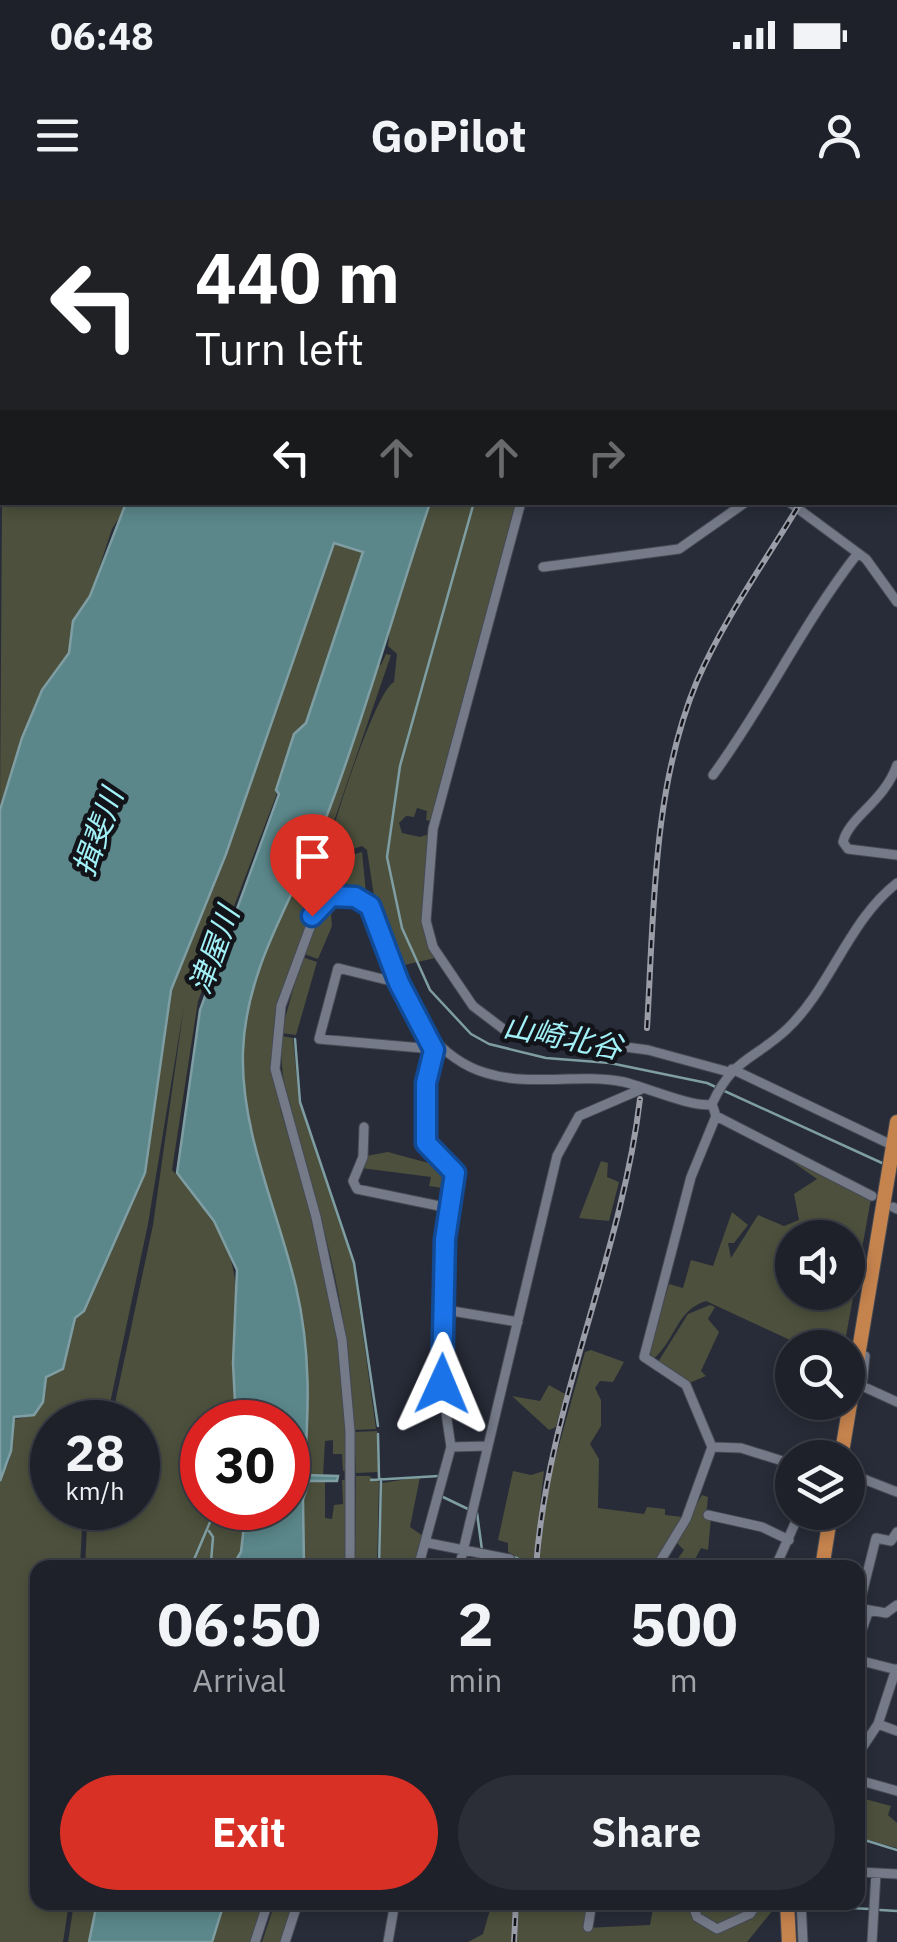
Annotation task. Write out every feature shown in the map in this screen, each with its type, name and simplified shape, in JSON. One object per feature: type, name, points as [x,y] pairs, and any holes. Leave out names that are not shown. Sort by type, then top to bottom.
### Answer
[{"type":"highway","points":[[862,1330],[897,1122]]},
{"type":"highway","points":[[823,1560],[828,1530]]},
{"type":"highway","points":[[787,1910],[789,1942]]},
{"type":"street","points":[[520,505],[433,830],[426,921],[433,948],[473,1006],[506,1032],[648,1050],[729,1072],[894,1149]]},
{"type":"street","points":[[542,567],[679,549],[742,505]]},
{"type":"street","points":[[793,505],[858,553],[897,602]]},
{"type":"street","points":[[713,776],[754,719],[828,590],[858,553]]},
{"type":"street","points":[[897,765],[890,785],[848,827],[843,842],[848,849],[897,855]]},
{"type":"street","points":[[661,1560],[686,1519],[712,1447],[686,1386],[644,1357],[691,1177],[716,1116],[712,1104],[729,1072],[792,1023],[874,906],[897,883]]},
{"type":"street","points":[[350,1560],[352,1474],[342,1340],[316,1217],[284,1111],[275,1036],[288,980],[312,916],[331,896],[355,897],[370,906],[399,983],[428,1034],[434,1050],[426,1083],[424,1127],[430,1152],[453,1167],[440,1372],[451,1447],[421,1560]]},
{"type":"street","points":[[399,983],[338,968],[320,1039],[446,1052]]},
{"type":"street","points":[[428,1034],[446,1052],[486,1074],[534,1080],[602,1078],[647,1087],[703,1106],[712,1104]]},
{"type":"street","points":[[461,1560],[566,1135],[587,1111],[647,1087]]},
{"type":"street","points":[[716,1116],[872,1196]]},
{"type":"street","points":[[364,1127],[363,1157],[353,1181],[357,1189],[449,1208]]},
{"type":"street","points":[[446,1310],[518,1322]]},
{"type":"street","points":[[865,1387],[897,1402]]},
{"type":"street","points":[[451,1447],[488,1446]]},
{"type":"street","points":[[712,1447],[740,1448],[775,1459]]},
{"type":"street","points":[[865,1480],[897,1492]]},
{"type":"street","points":[[708,1515],[762,1527],[789,1540]]},
{"type":"street","points":[[779,1560],[793,1530]]},
{"type":"street","points":[[865,1582],[876,1538],[891,1541],[897,1532]]},
{"type":"street","points":[[428,1543],[510,1559]]},
{"type":"street","points":[[865,1606],[889,1612],[897,1606]]},
{"type":"street","points":[[865,1621],[869,1610]]},
{"type":"street","points":[[865,1662],[896,1669],[878,1724],[865,1744]]},
{"type":"street","points":[[878,1724],[897,1731]]},
{"type":"street","points":[[865,1782],[897,1791]]},
{"type":"street","points":[[865,1872],[897,1874]]},
{"type":"street","points":[[872,1942],[876,1873]]},
{"type":"street","points":[[255,1942],[265,1910]]},
{"type":"street","points":[[284,1942],[295,1910]]},
{"type":"street","points":[[388,1942],[394,1910]]},
{"type":"street","points":[[588,1927],[591,1910]]},
{"type":"street","points":[[694,1910],[696,1917],[718,1928],[753,1910]]},
{"type":"street","points":[[802,1910],[804,1942]]},
{"type":"shaded area","points":[[2,505],[127,505],[112,529],[90,596],[73,621],[69,653],[42,690],[22,738],[0,810]]},
{"type":"shaded area","points":[[429,505],[516,505],[431,821],[426,820],[427,811],[417,808],[414,817],[406,816],[399,823],[402,833],[420,837],[429,834],[424,919],[435,958],[396,967],[374,896],[367,850],[362,846],[333,856],[329,845],[367,730],[386,690],[394,682],[397,654],[388,646],[391,618]]},
{"type":"shaded area","points":[[333,542],[363,552],[306,723],[293,734],[276,796],[198,1001],[172,1170],[202,1204],[221,1234],[232,1262],[236,1290],[235,1400],[180,1400],[180,1530],[244,1530],[241,1552],[236,1560],[85,1560],[87,1530],[160,1530],[160,1400],[116,1400],[153,1225],[184,1006],[148,1224],[111,1400],[42,1400],[46,1377],[63,1369],[75,1318],[84,1311],[145,1173],[171,990],[226,854]]},
{"type":"shaded area","points":[[386,654],[391,655],[321,859],[311,866],[362,852],[366,893],[336,889],[315,903],[285,980],[272,1047],[281,1112],[313,1216],[339,1340],[348,1471],[343,1471],[342,1454],[333,1454],[333,1440],[325,1441],[323,1476],[310,1476],[310,1400],[304,1334],[296,1287],[253,1140],[243,1080],[243,1050],[247,1016],[265,950],[335,793],[358,729],[375,664],[381,665]]},
{"type":"shaded area","points":[[344,899],[361,903],[376,932],[356,908],[339,905],[331,914],[332,926],[318,959],[304,954],[320,912]]},
{"type":"shaded area","points":[[302,957],[317,962],[296,1035],[281,1033]]},
{"type":"shaded area","points":[[281,1036],[293,1038],[299,1102],[353,1263],[376,1429],[354,1430],[339,1296],[288,1105]]},
{"type":"shaded area","points":[[388,1152],[450,1169],[449,1189],[429,1186],[431,1177],[361,1168],[366,1156]]},
{"type":"shaded area","points":[[783,1155],[871,1199],[865,1232],[865,1220],[799,1220],[794,1194],[817,1179]]},
{"type":"shaded area","points":[[601,1161],[608,1163],[607,1177],[619,1182],[609,1221],[579,1218]]},
{"type":"shaded area","points":[[732,1212],[748,1225],[734,1243],[728,1243],[731,1258],[758,1215],[775,1222],[775,1310],[851,1310],[847,1330],[775,1330],[775,1333],[706,1301],[688,1311],[653,1359],[649,1351],[669,1284],[683,1288],[691,1260],[713,1266]]},
{"type":"shaded area","points":[[710,1305],[715,1307],[708,1319],[719,1332],[701,1371],[706,1376],[689,1383],[658,1362],[688,1314]]},
{"type":"shaded area","points":[[591,1350],[624,1362],[613,1382],[600,1381],[595,1388],[601,1400],[601,1426],[590,1444],[599,1459],[598,1508],[644,1514],[647,1507],[683,1517],[657,1560],[540,1560],[547,1488],[585,1352]]},
{"type":"shaded area","points":[[549,1385],[565,1394],[556,1427],[549,1430],[512,1396],[540,1401]]},
{"type":"shaded area","points":[[30,1416],[30,1530],[82,1530],[80,1560],[30,1560],[30,1910],[68,1910],[63,1942],[0,1942],[0,1481],[10,1459],[12,1420]]},
{"type":"shaded area","points":[[377,1431],[378,1472],[356,1473],[354,1432]]},
{"type":"shaded area","points":[[513,1471],[531,1475],[544,1471],[534,1560],[523,1560],[508,1552],[508,1543],[498,1540]]},
{"type":"shaded area","points":[[356,1476],[369,1476],[379,1482],[377,1560],[355,1560]]},
{"type":"shaded area","points":[[420,1477],[410,1527],[426,1538],[418,1560],[380,1560],[382,1483]]},
{"type":"shaded area","points":[[312,1479],[325,1480],[325,1518],[332,1519],[334,1505],[343,1504],[342,1480],[348,1480],[347,1560],[301,1560],[302,1530],[310,1530]]},
{"type":"shaded area","points":[[702,1495],[708,1497],[708,1550],[701,1548],[695,1560],[677,1560],[684,1550],[675,1541]]},
{"type":"shaded area","points":[[865,1799],[891,1806],[888,1815],[897,1823],[897,1848],[865,1839]]},
{"type":"shaded area","points":[[73,1910],[96,1910],[89,1942],[68,1942]]},
{"type":"shaded area","points":[[222,1910],[262,1910],[251,1942],[212,1942]]},
{"type":"shaded area","points":[[273,1910],[292,1910],[281,1942],[262,1942]]},
{"type":"shaded area","points":[[490,1910],[513,1910],[511,1942],[468,1942],[483,1934]]},
{"type":"shaded area","points":[[519,1910],[588,1910],[585,1928],[650,1925],[653,1910],[773,1910],[747,1942],[517,1942]]},
{"type":"water","name":"揖斐川","points":[[125,505],[429,505],[343,772],[264,957],[246,1019],[243,1051],[247,1111],[296,1287],[304,1334],[308,1400],[235,1400],[237,1270],[214,1221],[177,1173],[200,1010],[279,794],[276,790],[294,734],[306,723],[363,552],[334,543],[226,854],[171,990],[145,1173],[84,1311],[75,1318],[63,1369],[46,1377],[43,1400],[30,1400],[30,1415],[14,1417],[11,1451],[0,1481],[0,810],[22,738],[42,690],[69,653],[73,621],[90,596]]},
{"type":"water","points":[[310,1475],[338,1476],[337,1481],[310,1481]]},
{"type":"water","points":[[244,1530],[303,1530],[304,1560],[236,1560]]},
{"type":"water","points":[[95,1910],[222,1910],[212,1942],[89,1942]]},
{"type":"waterway","name":"山崎北谷","points":[[473,505],[400,766],[387,857],[402,928],[430,990],[471,1034],[489,1044],[546,1058],[610,1063],[707,1083],[882,1163]]},
{"type":"waterway","points":[[295,1039],[300,1102],[354,1263],[378,1426]]},
{"type":"waterway","points":[[378,1434],[379,1478]]},
{"type":"waterway","points":[[371,1480],[439,1476]]},
{"type":"waterway","points":[[379,1560],[381,1479]]},
{"type":"waterway","points":[[443,1497],[468,1509]]},
{"type":"waterway","points":[[477,1513],[482,1550]]},
{"type":"waterway","points":[[194,1560],[207,1530]]},
{"type":"waterway","points":[[209,1531],[213,1537],[211,1560]]},
{"type":"waterway","points":[[514,1557],[521,1560]]},
{"type":"waterway","points":[[865,1840],[897,1850]]},
{"type":"waterway","points":[[865,1909],[870,1909]]},
{"type":"waterway","points":[[880,1910],[897,1911]]},
{"type":"railway","points":[[647,1028],[663,808],[682,722],[720,635],[799,505]]},
{"type":"railway","points":[[537,1560],[554,1449],[617,1217],[640,1099]]},
{"type":"railway","points":[[514,1942],[516,1910]]},
{"type":"route","points":[[312,916],[331,896],[355,897],[370,906],[399,983],[434,1050],[426,1083],[426,1143],[430,1152],[447,1161],[455,1173],[445,1239],[442,1384]]},
{"type":"water label","name":"津屋川","points":[[213,950]]}]
